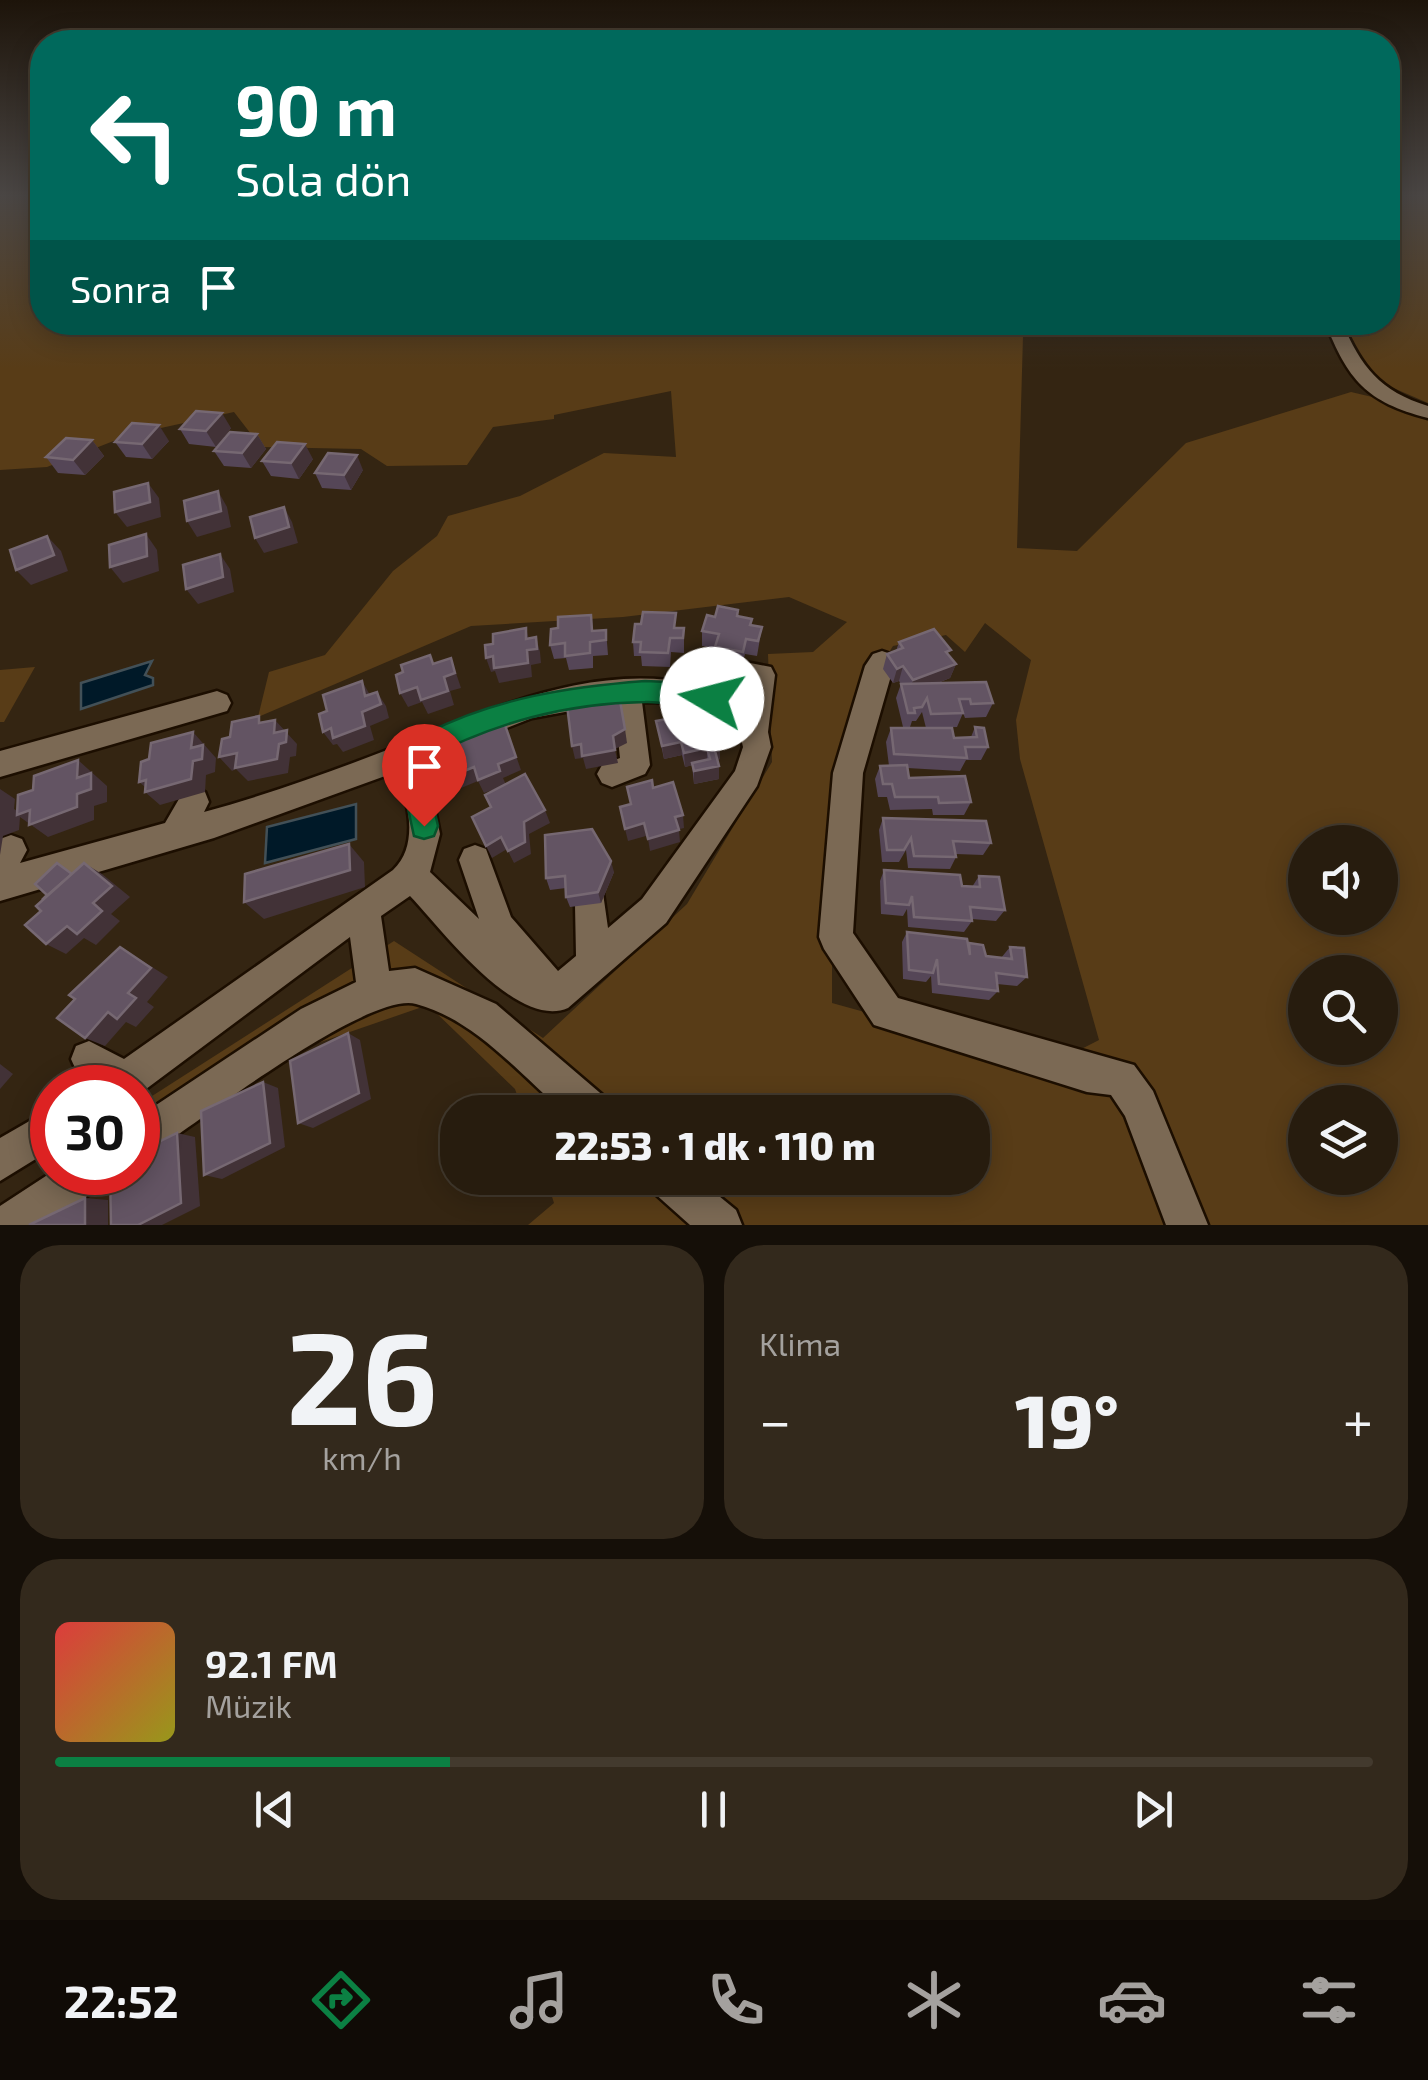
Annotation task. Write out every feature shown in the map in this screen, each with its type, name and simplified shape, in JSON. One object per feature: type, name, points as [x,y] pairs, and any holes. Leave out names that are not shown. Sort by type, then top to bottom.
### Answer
[{"type":"street","points":[[1338,335],[1348,360],[1375,393],[1385,400],[1428,412]]},
{"type":"street","points":[[882,662],[848,772],[836,938],[887,1012],[1086,1073],[1121,1078],[1140,1104],[1187,1225]]},
{"type":"street","points":[[556,996],[654,911],[675,864],[716,803],[746,777],[757,747],[762,675],[735,671]]},
{"type":"street","points":[[0,885],[83,856],[176,834],[270,794],[358,765],[411,762],[448,734],[518,699],[581,688],[649,685],[732,705],[750,718],[756,728]]},
{"type":"street","points":[[612,774],[636,765],[649,685]]},
{"type":"street","points":[[0,764],[217,702]]},
{"type":"street","points":[[146,1065],[411,875],[422,853],[424,826],[411,762]]},
{"type":"street","points":[[176,834],[194,802]]},
{"type":"street","points":[[475,860],[498,926],[556,996]]},
{"type":"street","points":[[411,875],[524,988],[556,996]]},
{"type":"street","points":[[590,905],[592,964]]},
{"type":"street","points":[[363,908],[376,990]]},
{"type":"street","points":[[160,1125],[314,1022],[376,990],[415,985],[483,1017],[572,1095]]},
{"type":"street","points":[[89,1060],[95,1065]]},
{"type":"street","points":[[0,1161],[30,1142]]},
{"type":"street","points":[[8,1225],[53,1195]]},
{"type":"street","points":[[686,1195],[721,1225]]},
{"type":"shaded area","points":[[0,254],[30,254],[30,335],[1025,335],[1017,548],[1077,551],[1186,443],[1351,392],[1428,410],[1428,1225],[528,1225],[554,1203],[551,1195],[990,1195],[990,1095],[517,1095],[428,1005],[286,1054],[160,1138],[160,1091],[394,941],[543,1038],[687,904],[772,762],[768,654],[813,652],[847,622],[789,597],[623,617],[471,626],[258,717],[269,672],[325,655],[393,571],[437,536],[448,516],[520,496],[604,453],[676,457],[671,391],[554,415],[554,419],[493,427],[467,465],[387,466],[361,449],[261,447],[234,412],[129,435],[47,467],[0,470]],"holes":[[[985,623],[1031,660],[1016,720],[1020,759],[1099,1040],[1052,1064],[832,1003],[832,854],[854,708],[893,646],[946,635],[965,652]]]},
{"type":"shaded area","points":[[1400,254],[1428,254],[1428,403],[1361,374],[1334,335],[1400,335]]},
{"type":"shaded area","points":[[35,667],[4,722],[0,722],[0,670]]},
{"type":"water","points":[[152,661],[145,675],[153,678],[153,685],[81,709],[81,683]]},
{"type":"water","points":[[356,804],[356,839],[265,863],[267,827]]},
{"type":"building","points":[[196,411],[222,413],[206,431],[180,429]]},
{"type":"building","points":[[132,423],[159,425],[142,444],[115,442]]},
{"type":"building","points":[[230,432],[257,434],[242,453],[214,451]]},
{"type":"building","points":[[66,438],[92,440],[73,460],[46,457]]},
{"type":"building","points":[[277,442],[305,444],[291,463],[262,461]]},
{"type":"building","points":[[328,453],[357,455],[344,475],[315,473]]},
{"type":"building","points":[[148,483],[150,502],[115,512],[114,492]]},
{"type":"building","points":[[218,491],[221,511],[187,521],[184,501]]},
{"type":"building","points":[[284,507],[289,527],[255,538],[250,517]]},
{"type":"building","points":[[146,534],[147,556],[110,567],[109,545]]},
{"type":"building","points":[[47,536],[54,555],[16,570],[10,550]]},
{"type":"building","points":[[220,554],[223,577],[186,589],[183,565]]},
{"type":"building","points":[[718,606],[738,610],[737,616],[752,619],[750,625],[762,627],[758,641],[746,639],[743,652],[715,647],[719,634],[702,631],[707,615],[715,617]]},
{"type":"building","points":[[643,612],[676,613],[674,628],[684,628],[683,638],[670,638],[668,653],[640,652],[641,642],[633,642],[635,624],[641,624]]},
{"type":"building","points":[[591,615],[592,631],[606,630],[606,640],[590,642],[590,653],[565,656],[565,643],[550,645],[551,629],[558,628],[558,617]]},
{"type":"building","points":[[526,628],[526,639],[536,637],[537,649],[527,650],[528,663],[494,668],[493,656],[486,658],[485,645],[493,644],[493,634]]},
{"type":"building","points":[[934,629],[951,650],[946,652],[956,664],[913,680],[903,666],[897,669],[887,654],[903,648],[899,642]]},
{"type":"building","points":[[430,655],[433,664],[451,658],[455,673],[444,677],[448,691],[421,700],[417,687],[400,693],[396,675],[403,672],[401,665]]},
{"type":"building","points":[[362,681],[365,696],[377,692],[381,704],[362,712],[365,726],[333,738],[331,728],[323,732],[319,714],[327,711],[323,695]]},
{"type":"building","points":[[986,682],[993,703],[971,704],[970,699],[959,699],[963,713],[931,714],[927,698],[922,707],[914,708],[915,713],[908,713],[901,684]]},
{"type":"building","points":[[619,695],[625,729],[613,736],[615,750],[582,756],[581,744],[572,746],[567,705]]},
{"type":"building","points":[[698,700],[701,709],[713,707],[717,721],[731,718],[735,732],[717,736],[720,745],[714,747],[719,766],[694,771],[692,763],[710,759],[707,748],[684,753],[681,742],[662,746],[656,721],[667,719],[664,707]]},
{"type":"building","points":[[259,716],[259,723],[275,720],[274,733],[287,730],[277,759],[235,768],[237,753],[219,757],[222,739],[230,737],[232,722]]},
{"type":"building","points":[[504,722],[516,757],[498,764],[500,771],[478,780],[474,767],[454,775],[446,746],[462,728],[477,733]]},
{"type":"building","points":[[975,727],[984,728],[988,747],[965,747],[967,758],[894,754],[891,728],[952,728],[954,738],[977,737]]},
{"type":"building","points":[[193,732],[191,748],[203,745],[202,759],[193,761],[191,779],[145,792],[146,780],[139,782],[141,762],[149,759],[151,743]]},
{"type":"building","points":[[78,760],[77,778],[91,773],[91,789],[77,794],[77,807],[29,825],[30,810],[17,815],[18,795],[33,790],[34,776]]},
{"type":"building","points":[[907,765],[909,778],[965,776],[971,802],[939,803],[938,797],[895,797],[892,784],[883,784],[880,766]]},
{"type":"building","points":[[525,774],[545,810],[524,822],[525,842],[508,851],[501,837],[486,846],[472,817],[491,807],[485,795]]},
{"type":"building","points":[[652,780],[653,788],[673,782],[683,815],[675,817],[679,830],[648,839],[644,823],[625,829],[620,807],[631,804],[627,787]]},
{"type":"building","points":[[883,818],[986,821],[991,843],[953,841],[956,857],[914,856],[911,838],[904,850],[887,850]]},
{"type":"building","points":[[592,829],[611,861],[598,892],[566,897],[565,876],[546,878],[545,835]]},
{"type":"building","points":[[349,844],[350,870],[244,902],[245,874]]},
{"type":"building","points":[[57,863],[72,874],[42,900],[47,895],[35,884]]},
{"type":"building","points":[[84,863],[112,886],[93,903],[102,911],[77,934],[67,926],[46,944],[25,925],[41,911],[36,906]]},
{"type":"building","points":[[884,870],[960,875],[962,886],[980,887],[979,876],[999,877],[1005,910],[970,907],[972,921],[914,917],[912,896],[909,905],[886,903]]},
{"type":"building","points":[[907,932],[967,939],[970,955],[969,943],[983,945],[986,956],[1012,959],[1010,947],[1024,948],[1027,977],[996,973],[998,991],[939,984],[937,959],[933,973],[909,970]]},
{"type":"building","points":[[120,947],[151,968],[128,993],[136,998],[117,1019],[108,1012],[85,1038],[57,1018],[75,999],[69,995]]},
{"type":"building","points":[[348,1033],[359,1093],[298,1123],[290,1061]]},
{"type":"building","points":[[263,1082],[270,1143],[204,1175],[201,1111]]},
{"type":"building","points":[[177,1133],[181,1203],[138,1225],[111,1225],[110,1195],[160,1195],[160,1141]]},
{"type":"building","points":[[85,1198],[85,1225],[29,1225]]},
{"type":"route","points":[[424,826],[409,754],[456,730],[525,706],[577,697],[645,692],[692,693],[712,699]]}]
